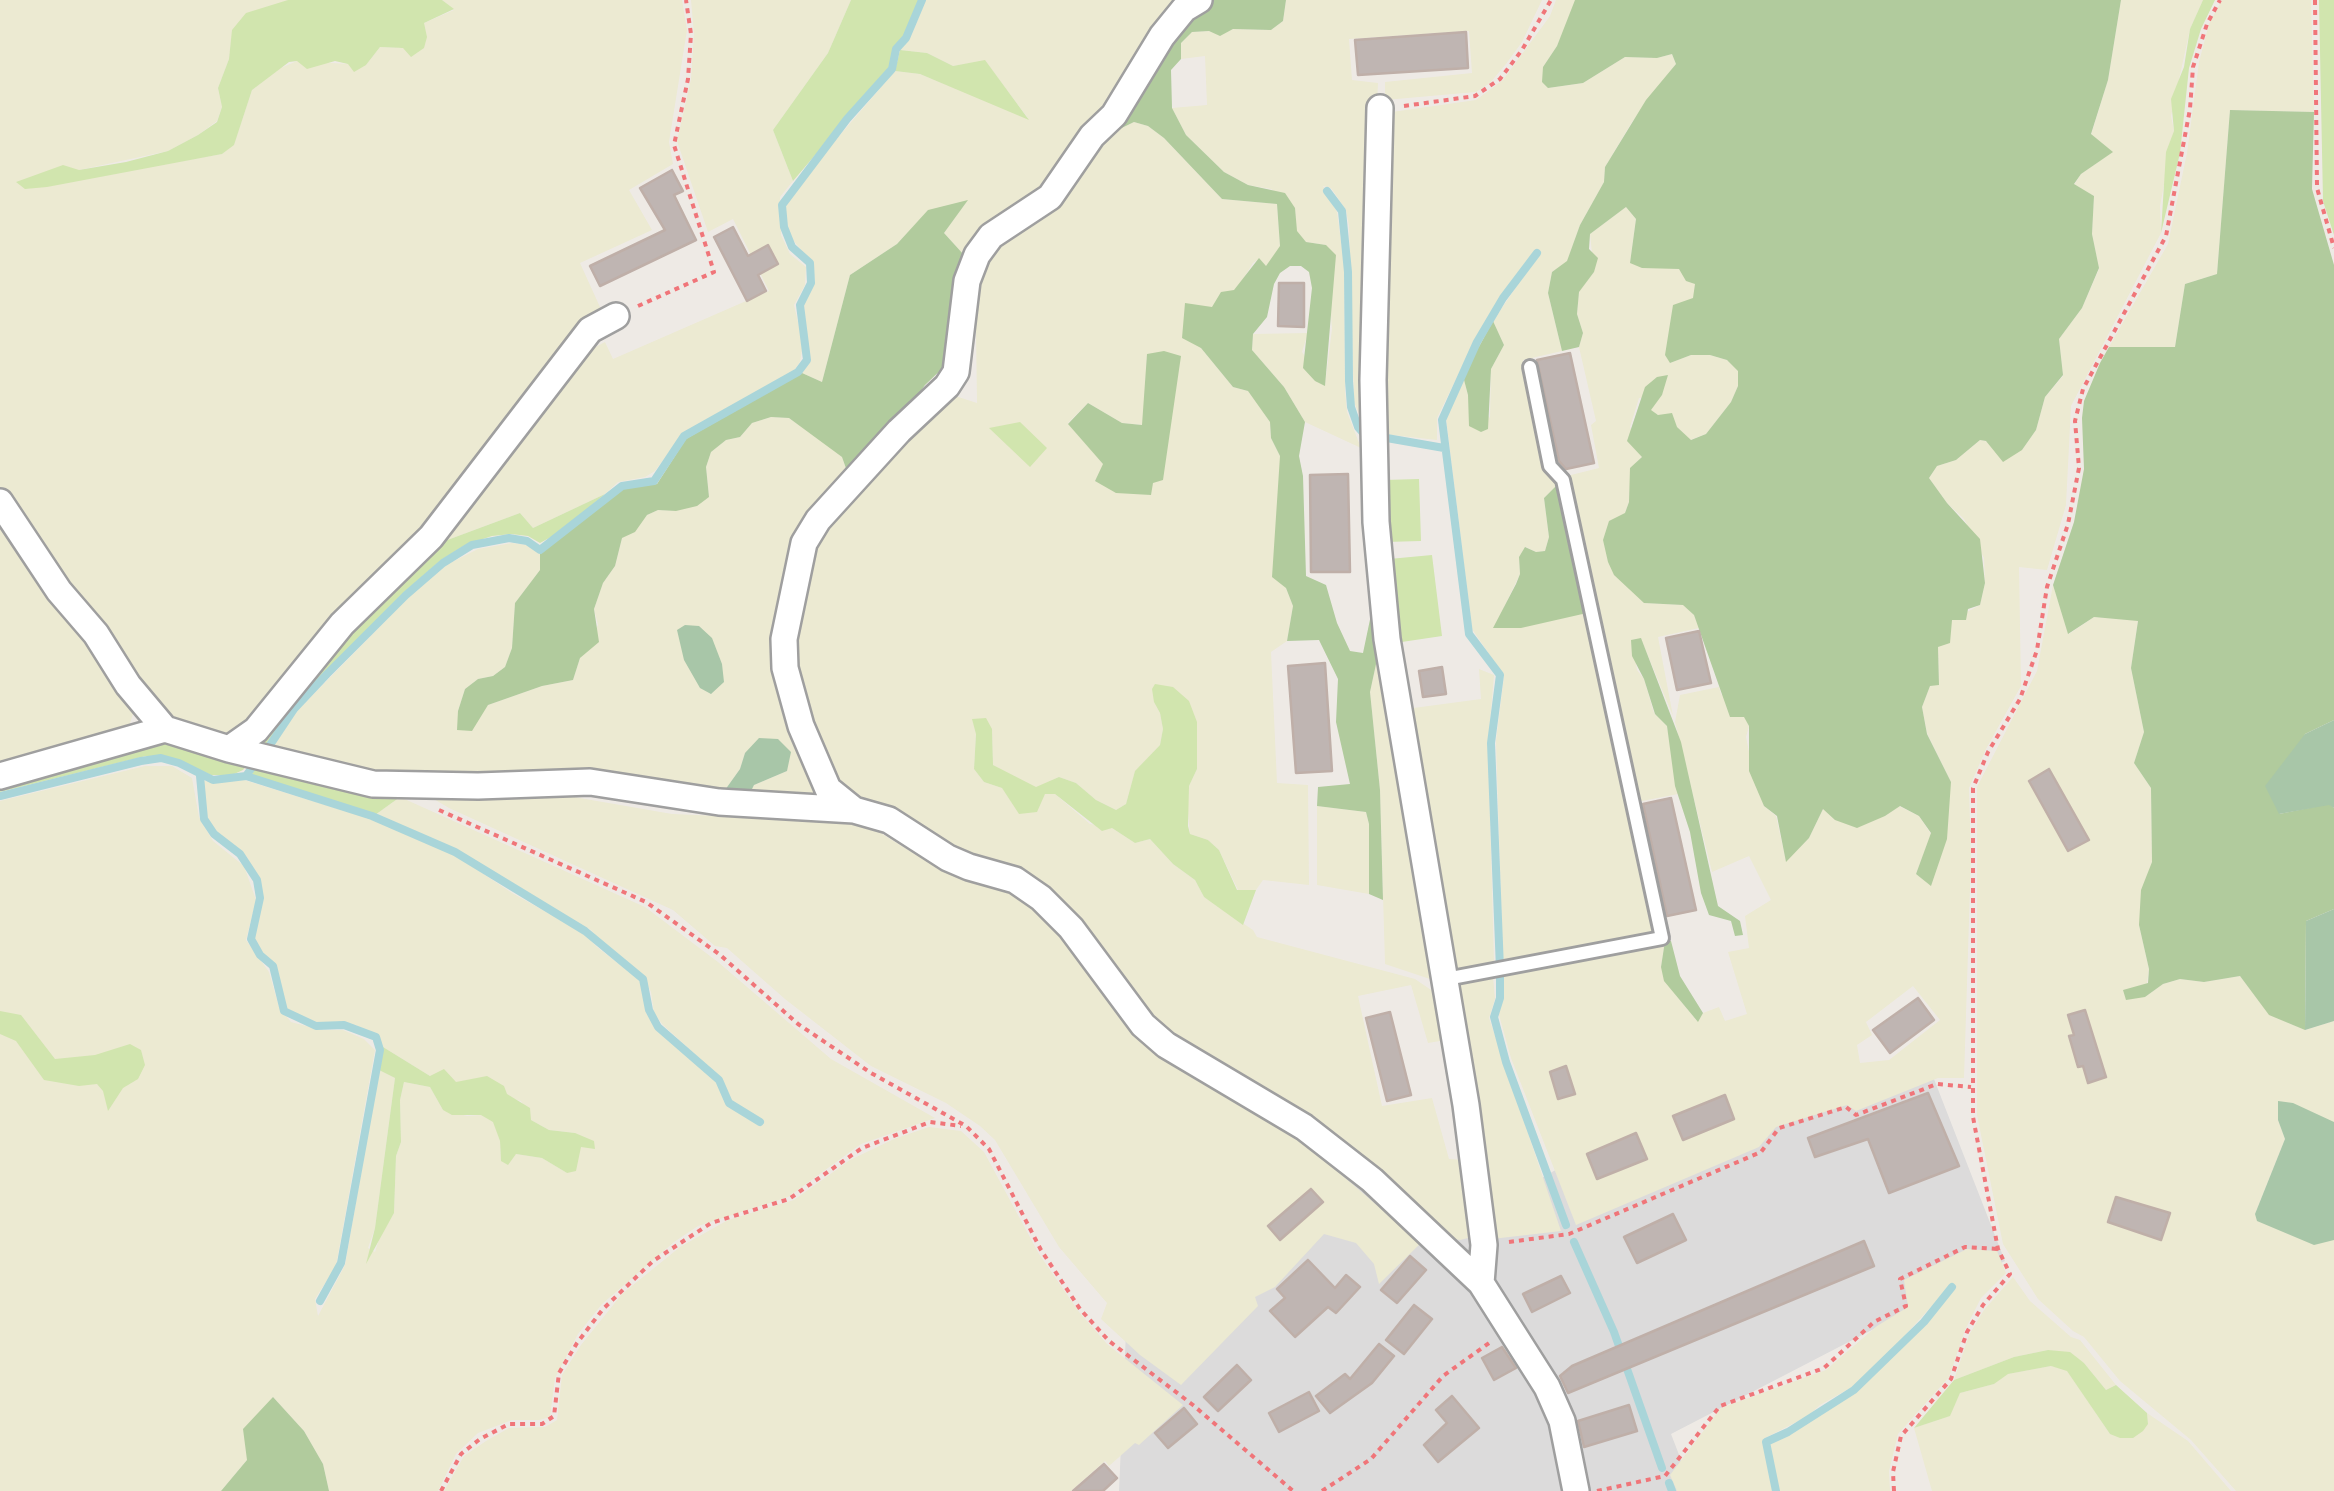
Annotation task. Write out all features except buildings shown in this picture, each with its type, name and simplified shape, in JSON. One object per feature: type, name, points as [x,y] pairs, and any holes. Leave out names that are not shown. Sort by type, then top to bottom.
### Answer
[{"type":"street","points":[[854,810],[828,790],[801,726],[786,668],[784,640],[804,543],[818,520],[956,372],[967,281],[977,255],[991,236],[1050,197],[1092,136],[1114,115],[1162,36],[1184,9],[1199,0]]},
{"type":"street","points":[[1380,108],[1373,380],[1376,522],[1386,639],[1446,980],[1484,1244],[1481,1283]]},
{"type":"street","points":[[229,749],[256,730],[342,624],[431,537],[590,330],[616,316]]},
{"type":"street","points":[[0,502],[59,591],[96,634],[128,685],[166,729],[229,749],[373,784],[590,782],[719,802],[854,810],[889,820],[948,858],[1015,880],[1072,928],[1143,1026],[1166,1045],[1304,1127],[1372,1180],[1481,1283],[1547,1386],[1562,1422],[1576,1491]]},
{"type":"street","points":[[0,776],[166,729]]},
{"type":"lane","points":[[1446,980],[1662,938],[1563,480],[1550,466],[1530,367]]},
{"type":"path","points":[[616,316],[714,272],[674,144],[688,79],[690,34],[686,0]]},
{"type":"path","points":[[1380,108],[1475,96],[1500,78],[1522,50],[1550,0]]},
{"type":"path","points":[[1894,1491],[1893,1472],[1900,1436],[1951,1379],[1974,1319],[2010,1274],[1998,1249],[1973,1117],[1973,788],[1988,752],[2020,699],[2037,650],[2047,586],[2068,524],[2079,468],[2075,421],[2082,389],[2166,236],[2190,109],[2193,66],[2220,0]]},
{"type":"path","points":[[2315,0],[2318,188],[2334,248]]},
{"type":"path","points":[[438,810],[646,902],[719,954],[798,1024],[870,1074],[966,1126],[989,1149],[1041,1250],[1080,1309],[1109,1341],[1193,1404],[1293,1491]]},
{"type":"path","points":[[1484,1244],[1569,1234],[1761,1152],[1778,1128],[1846,1107],[1856,1115],[1937,1084],[1972,1087]]},
{"type":"path","points":[[441,1491],[462,1454],[480,1440],[509,1424],[542,1424],[554,1416],[559,1373],[577,1343],[603,1309],[653,1262],[711,1223],[790,1199],[862,1148],[930,1122],[966,1126]]},
{"type":"path","points":[[1597,1491],[1665,1476],[1720,1406],[1824,1368],[1874,1322],[1906,1306],[1900,1279],[1966,1247],[1998,1249]]},
{"type":"path","points":[[1322,1491],[1383,1449],[1443,1376],[1476,1350],[1513,1331]]},
{"type":"shaded area","points":[[0,0],[288,0],[233,30],[229,59],[218,88],[222,107],[217,121],[198,135],[168,151],[79,170],[25,189],[222,154],[234,144],[252,90],[276,70],[297,61],[366,65],[380,47],[403,48],[424,23],[454,10],[442,0],[682,0],[687,30],[669,142],[673,164],[629,190],[652,230],[580,263],[600,307],[600,316],[419,535],[226,744],[169,727],[0,493]]},
{"type":"shaded area","points":[[691,0],[851,0],[828,53],[773,130],[793,181],[780,197],[781,235],[790,254],[806,267],[805,285],[794,305],[803,344],[800,362],[793,372],[683,433],[655,471],[645,477],[618,482],[605,494],[533,528],[520,513],[434,545],[584,353],[605,342],[613,359],[769,291],[733,219],[708,232],[677,141],[691,79]]},
{"type":"shaded area","points":[[926,0],[1184,0],[1105,110],[1088,122],[1079,142],[1042,190],[964,255],[944,233],[967,201],[928,211],[897,244],[850,275],[822,382],[802,373],[810,362],[804,305],[815,281],[813,264],[792,239],[786,204],[828,149],[895,71],[920,74],[1028,118],[985,61],[953,66],[927,53],[900,50],[911,36]]},
{"type":"shaded area","points":[[1286,0],[1542,0],[1522,42],[1490,83],[1476,92],[1385,100],[1385,82],[1472,73],[1469,31],[1349,39],[1352,80],[1378,83],[1362,421],[1354,402],[1349,226],[1346,210],[1331,188],[1323,186],[1337,212],[1344,263],[1347,412],[1361,448],[1305,422],[1284,387],[1252,350],[1253,334],[1308,333],[1302,352],[1325,385],[1332,329],[1326,245],[1306,242],[1296,231],[1295,208],[1271,189],[1248,185],[1224,172],[1186,135],[1172,108],[1207,105],[1205,56],[1181,59],[1181,43],[1192,32],[1220,35],[1233,29],[1271,30],[1283,21]]},
{"type":"shaded area","points":[[1556,0],[1575,3],[1557,46],[1543,67],[1548,88],[1583,83],[1625,57],[1657,58],[1672,54],[1676,64],[1632,122],[1605,167],[1604,182],[1580,225],[1567,262],[1552,272],[1548,293],[1562,351],[1523,360],[1545,470],[1559,483],[1544,498],[1549,537],[1545,551],[1526,547],[1519,557],[1520,574],[1494,628],[1587,613],[1658,933],[1503,963],[1496,741],[1504,676],[1472,629],[1446,418],[1463,376],[1468,395],[1490,418],[1491,369],[1504,345],[1493,321],[1540,252],[1536,250],[1500,297],[1474,342],[1437,418],[1437,440],[1384,434],[1385,113],[1476,100],[1503,80],[1550,16]]},
{"type":"shaded area","points":[[2121,0],[2203,0],[2190,29],[2171,116],[2174,131],[2160,206],[2161,233],[2071,406],[2066,505],[2047,570],[2019,567],[2021,686],[1969,788],[1971,857],[1964,1078],[1938,1078],[1856,1111],[1847,1105],[1776,1127],[1759,1147],[1576,1225],[1511,1058],[1499,1015],[1503,971],[1665,941],[1661,967],[1675,994],[1697,1021],[1703,1013],[1719,1007],[1725,1021],[1747,1014],[1728,952],[1749,948],[1745,916],[1771,900],[1749,856],[1712,872],[1675,722],[1680,695],[1719,687],[1721,694],[1745,717],[1751,762],[1764,806],[1776,816],[1786,861],[1809,838],[1823,809],[1885,816],[1899,806],[1919,816],[1931,834],[1916,874],[1931,885],[1951,782],[1927,733],[1922,707],[1930,686],[1939,684],[1938,647],[1952,620],[1980,605],[1985,583],[1984,558],[1964,519],[1929,478],[1937,466],[1956,460],[1980,440],[2022,450],[2036,430],[2045,397],[2063,376],[2059,339],[2082,308],[2099,269],[2092,234],[2094,196],[2074,185],[2081,174],[2112,152],[2091,135],[2108,80]],"holes":[[[1913,986],[1940,1020],[1889,1060],[1860,1063],[1857,1045],[1872,1035],[1866,1022]]]},
{"type":"shaded area","points":[[2222,0],[2311,0],[2314,112],[2230,110],[2217,274],[2185,284],[2175,347],[2109,347],[2168,244],[2187,153],[2199,62],[2209,24]]},
{"type":"shaded area","points":[[1134,122],[1148,126],[1222,199],[1277,204],[1280,247],[1266,267],[1259,259],[1253,263],[1201,348],[1233,387],[1248,391],[1261,408],[1270,422],[1271,438],[1280,456],[1286,588],[1293,606],[1287,641],[1271,652],[1277,783],[1308,785],[1309,885],[1263,880],[1256,890],[1238,890],[1219,850],[1208,840],[1190,834],[1187,802],[1197,769],[1154,702],[1163,729],[1160,745],[1135,772],[1126,804],[1116,810],[1076,783],[1059,777],[1037,788],[1006,774],[993,765],[992,729],[973,719],[974,769],[984,782],[1002,788],[1012,802],[1038,804],[1045,794],[1055,794],[1090,824],[1112,828],[1135,843],[1150,839],[1195,880],[1204,897],[1253,930],[1257,937],[1415,979],[1437,994],[1440,1041],[1428,1043],[1411,985],[1358,996],[1382,1106],[1432,1098],[1449,1159],[1464,1160],[1472,1237],[1449,1238],[1163,1031],[992,866],[857,801],[835,785],[801,699],[792,652],[816,534],[946,393],[977,403],[976,330],[968,324],[980,261],[1097,140]],"holes":[[[1147,355],[1151,495],[1095,481],[1104,464],[1068,423],[1088,403],[1122,423],[1143,425]]]},
{"type":"shaded area","points":[[1626,207],[1636,219],[1630,263],[1679,269],[1695,284],[1694,298],[1670,363],[1691,355],[1710,355],[1727,360],[1738,370],[1738,386],[1731,402],[1706,434],[1690,440],[1650,410],[1662,395],[1639,398],[1630,427],[1642,457],[1631,468],[1625,513],[1644,603],[1684,605],[1699,628],[1658,637],[1673,716],[1641,639],[1632,640],[1637,670],[1644,679],[1654,713],[1667,726],[1678,794],[1637,802],[1567,476],[1599,468],[1591,425],[1596,421],[1579,347],[1583,333],[1577,314],[1579,291],[1594,272],[1590,234]]},
{"type":"shaded area","points":[[771,417],[789,418],[823,441],[842,457],[848,474],[782,593],[824,803],[747,799],[754,785],[787,771],[745,753],[740,769],[720,797],[370,778],[269,753],[297,711],[410,596],[448,564],[478,549],[512,543],[527,545],[540,554],[540,570],[515,603],[512,648],[505,667],[465,689],[458,711],[479,715],[488,705],[573,680],[598,625],[594,609],[603,583],[615,566],[622,538],[647,515],[658,510],[676,511],[709,497],[706,467],[711,452],[726,440],[740,437],[752,423]]},
{"type":"shaded area","points":[[0,517],[133,714],[129,726],[120,734],[0,767]]},
{"type":"shaded area","points":[[2053,585],[2069,634],[2094,617],[2138,620],[2131,668],[2144,732],[2134,763],[2151,788],[2152,862],[2139,925],[2149,969],[2145,997],[2163,984],[2180,979],[2204,982],[2240,976],[2270,1015],[2305,1030],[2334,1021],[2334,1122],[2278,1120],[2285,1139],[2255,1214],[2334,1240],[2334,1491],[2236,1491],[2191,1440],[2120,1381],[2084,1337],[2038,1299],[2003,1244],[1977,1115],[1977,787],[2037,671]]},
{"type":"shaded area","points":[[1378,655],[1439,982],[1385,964],[1380,790],[1370,692]]},
{"type":"shaded area","points":[[1479,669],[1494,675],[1488,744],[1494,963],[1449,976],[1406,709],[1481,699]]},
{"type":"shaded area","points":[[145,766],[172,766],[192,778],[199,817],[213,841],[244,866],[256,900],[246,940],[269,972],[279,1007],[291,1022],[321,1030],[343,1030],[364,1039],[375,1050],[336,1266],[315,1299],[318,1316],[345,1265],[379,1070],[395,1078],[375,1228],[368,1248],[375,1252],[394,1213],[404,1082],[430,1087],[443,1110],[482,1115],[494,1122],[501,1161],[516,1154],[542,1158],[567,1173],[581,1147],[575,1133],[549,1130],[531,1120],[521,1101],[430,1076],[356,1025],[317,1023],[285,1007],[278,970],[254,937],[261,904],[260,881],[247,857],[217,834],[210,822],[205,812],[202,780],[244,780],[371,819],[455,855],[512,893],[584,933],[642,982],[646,1013],[657,1029],[717,1083],[726,1105],[758,1123],[764,1125],[730,1099],[720,1077],[663,1025],[654,1013],[651,992],[642,974],[591,930],[517,889],[467,855],[375,815],[400,797],[645,907],[718,962],[831,1059],[935,1118],[861,1144],[788,1197],[698,1226],[674,1242],[602,1304],[578,1334],[555,1378],[550,1417],[512,1420],[478,1433],[456,1454],[438,1491],[329,1491],[323,1464],[304,1431],[273,1397],[247,1460],[221,1491],[0,1491],[0,801]]},
{"type":"shaded area","points":[[427,795],[574,797],[672,814],[857,822],[931,864],[1007,887],[1058,921],[1145,1042],[1176,1067],[1309,1147],[1421,1243],[1379,1284],[1374,1264],[1356,1243],[1324,1234],[1275,1287],[1255,1297],[1258,1306],[1181,1385],[1101,1319],[1107,1303],[1059,1247],[995,1140],[980,1126],[946,1103],[871,1066],[727,948],[715,946],[673,910]]},
{"type":"shaded area","points":[[1317,806],[1366,812],[1369,894],[1317,885]]},
{"type":"shaded area","points":[[1493,977],[1495,999],[1489,1018],[1561,1231],[1492,1239],[1454,986]]},
{"type":"shaded area","points":[[1932,1074],[2005,1261],[1671,1434],[1693,1491],[1119,1491],[1126,1332],[1343,1125],[1480,1213],[1712,1081]]},
{"type":"shaded area","points":[[929,1127],[961,1131],[984,1152],[1039,1254],[1079,1312],[1107,1344],[1183,1405],[1139,1445],[1135,1443],[1109,1466],[1105,1461],[1071,1491],[444,1491],[464,1456],[486,1441],[509,1428],[545,1427],[557,1420],[562,1375],[581,1345],[622,1294],[680,1247],[728,1220],[794,1200],[850,1160]]},
{"type":"shaded area","points":[[1967,1249],[1997,1251],[2006,1273],[1981,1298],[1949,1377],[1898,1434],[1889,1471],[1890,1491],[1779,1491],[1768,1444],[1855,1393],[1926,1324],[1954,1287],[1952,1284],[1852,1387],[1763,1439],[1774,1491],[1677,1491],[1670,1475],[1721,1408],[1826,1370],[1877,1326],[1908,1307],[1904,1280]]},
{"type":"shaded area","points":[[2013,1277],[2030,1301],[2071,1337],[2080,1340],[2116,1385],[2106,1390],[2084,1363],[2048,1350],[2014,1357],[1954,1380],[1969,1335],[1984,1310]]},
{"type":"shaded area","points":[[2051,1366],[2067,1370],[2110,1434],[2148,1424],[2147,1413],[2188,1441],[2231,1491],[1932,1491],[1914,1428],[1949,1416],[1960,1393],[1994,1384],[2007,1374]]},
{"type":"green space","points":[[288,0],[442,0],[454,9],[424,23],[424,48],[411,57],[403,48],[380,47],[366,65],[354,72],[348,64],[335,61],[307,69],[297,61],[289,62],[252,90],[234,145],[222,154],[47,187],[25,189],[16,182],[63,165],[79,170],[126,162],[168,151],[198,135],[217,122],[222,107],[218,88],[229,59],[232,30],[246,13]]},
{"type":"green space","points":[[851,0],[920,0],[894,49],[890,67],[793,181],[773,130],[828,53]]},
{"type":"green space","points":[[1214,0],[1286,0],[1283,21],[1271,30],[1233,29],[1220,36],[1209,31],[1192,32],[1181,43],[1181,59],[1171,70],[1172,108],[1186,135],[1224,172],[1248,185],[1285,193],[1295,208],[1297,231],[1306,242],[1326,245],[1336,255],[1325,386],[1303,368],[1312,288],[1309,272],[1301,266],[1290,266],[1280,273],[1267,317],[1253,334],[1252,350],[1284,387],[1305,422],[1299,456],[1306,576],[1326,585],[1350,651],[1363,653],[1372,610],[1378,655],[1370,692],[1380,790],[1383,900],[1369,894],[1366,812],[1317,806],[1318,787],[1350,784],[1336,722],[1338,679],[1319,640],[1287,641],[1293,606],[1286,588],[1272,577],[1280,456],[1271,438],[1270,422],[1248,391],[1233,387],[1201,348],[1182,338],[1185,303],[1212,307],[1221,292],[1234,290],[1259,258],[1266,266],[1280,246],[1277,204],[1222,199],[1148,126],[1134,122],[1097,140],[1194,10]]},
{"type":"green space","points":[[1575,0],[2121,0],[2108,80],[2091,134],[2113,152],[2081,174],[2074,184],[2094,196],[2092,234],[2099,268],[2082,308],[2059,339],[2063,375],[2045,397],[2036,430],[2022,450],[2003,462],[1986,441],[1980,440],[1956,460],[1937,466],[1929,478],[1980,539],[1985,583],[1980,605],[1968,609],[1966,620],[1952,620],[1950,643],[1938,647],[1939,685],[1930,686],[1922,707],[1927,734],[1951,782],[1947,839],[1931,886],[1916,874],[1931,833],[1919,816],[1900,806],[1857,828],[1835,820],[1823,809],[1809,838],[1786,862],[1777,816],[1764,806],[1749,771],[1749,726],[1744,717],[1730,717],[1694,615],[1683,605],[1644,603],[1614,575],[1608,562],[1603,540],[1609,521],[1625,513],[1630,468],[1642,457],[1627,441],[1645,387],[1657,377],[1668,375],[1662,395],[1651,410],[1658,415],[1672,413],[1677,427],[1691,440],[1706,434],[1731,402],[1738,386],[1738,371],[1727,360],[1710,355],[1691,355],[1670,363],[1665,355],[1673,305],[1693,298],[1695,284],[1686,281],[1679,269],[1642,268],[1630,263],[1636,219],[1626,207],[1590,234],[1589,249],[1598,258],[1594,272],[1579,292],[1577,314],[1583,333],[1579,347],[1562,351],[1548,293],[1552,272],[1567,261],[1580,225],[1604,182],[1605,167],[1646,100],[1676,64],[1672,54],[1657,58],[1625,57],[1583,83],[1548,88],[1542,82],[1543,67],[1557,46]]},
{"type":"green space","points":[[2203,0],[2215,0],[2189,68],[2180,153],[2161,233],[2166,152],[2174,131],[2171,99],[2184,67],[2190,29]]},
{"type":"green space","points":[[2319,0],[2334,0],[2334,235],[2323,201]]},
{"type":"green space","points":[[900,50],[927,53],[953,66],[985,60],[1029,120],[920,74],[895,71]]},
{"type":"green space","points":[[2230,110],[2314,112],[2312,189],[2334,265],[2334,720],[2305,734],[2279,814],[2329,804],[2334,808],[2334,909],[2306,921],[2305,1030],[2269,1015],[2240,976],[2204,982],[2180,979],[2163,984],[2145,997],[2126,1000],[2123,990],[2148,983],[2149,969],[2139,925],[2141,890],[2152,862],[2151,788],[2134,763],[2144,732],[2131,668],[2138,621],[2094,617],[2068,634],[2053,585],[2074,522],[2084,469],[2084,401],[2100,363],[2109,347],[2175,347],[2185,284],[2217,274]]},
{"type":"green space","points":[[968,200],[944,233],[964,255],[947,364],[848,474],[842,457],[789,418],[771,417],[752,423],[740,437],[726,440],[711,452],[706,467],[709,497],[697,506],[647,515],[635,532],[622,538],[615,566],[603,583],[594,609],[599,642],[580,658],[573,680],[488,705],[472,731],[457,730],[465,689],[505,667],[512,648],[515,603],[540,570],[540,554],[622,489],[657,484],[686,439],[802,373],[822,382],[850,275],[897,244],[928,210]]},
{"type":"green space","points":[[1493,321],[1504,345],[1491,369],[1488,429],[1481,432],[1469,426],[1463,376]]},
{"type":"green space","points":[[1164,351],[1181,356],[1163,480],[1153,483],[1151,495],[1116,493],[1095,481],[1103,464],[1068,424],[1088,403],[1122,423],[1142,425],[1147,354]]},
{"type":"green space","points":[[1020,422],[1047,448],[1030,467],[989,428]]},
{"type":"green space","points":[[1419,479],[1421,541],[1386,542],[1384,480]]},
{"type":"green space","points":[[1559,483],[1587,613],[1521,628],[1493,628],[1520,574],[1519,557],[1525,547],[1545,551],[1549,537],[1544,498]]},
{"type":"green space","points":[[605,494],[560,532],[540,543],[528,536],[492,536],[465,545],[441,560],[402,594],[294,705],[261,751],[253,748],[336,643],[434,545],[520,513],[533,528]]},
{"type":"green space","points":[[1432,555],[1442,636],[1395,643],[1389,559]]},
{"type":"green space","points":[[685,625],[699,626],[712,638],[722,664],[724,682],[711,694],[700,688],[684,660],[677,630]]},
{"type":"green space","points":[[1641,638],[1681,742],[1718,906],[1740,921],[1743,935],[1735,936],[1731,921],[1709,915],[1701,893],[1690,832],[1675,786],[1667,726],[1655,714],[1632,656],[1631,640]]},
{"type":"green space","points":[[1155,684],[1173,687],[1189,701],[1197,722],[1197,769],[1189,786],[1188,826],[1190,834],[1208,840],[1219,850],[1237,890],[1256,890],[1243,925],[1204,897],[1195,880],[1150,839],[1135,843],[1112,828],[1102,831],[1055,794],[1045,794],[1037,812],[1019,814],[1002,788],[984,782],[974,769],[976,734],[972,719],[986,718],[992,729],[993,765],[1036,787],[1059,777],[1076,783],[1116,810],[1126,804],[1135,771],[1160,745],[1163,729],[1154,702]]},
{"type":"green space","points":[[2334,720],[2334,808],[2329,805],[2279,814],[2265,786],[2305,734]]},
{"type":"green space","points":[[759,738],[778,739],[791,752],[787,771],[754,785],[747,799],[720,797],[740,769],[745,753]]},
{"type":"green space","points":[[158,742],[221,759],[250,761],[232,775],[211,775],[181,761],[146,756],[0,792],[0,785]]},
{"type":"green space","points":[[260,763],[400,797],[375,815],[251,775]]},
{"type":"green space","points":[[2334,909],[2334,1021],[2305,1030],[2306,921]]},
{"type":"green space","points":[[1665,941],[1671,941],[1680,976],[1703,1013],[1698,1022],[1664,981],[1661,967]]},
{"type":"green space","points":[[0,1011],[21,1015],[55,1059],[95,1055],[130,1044],[141,1050],[145,1065],[138,1079],[123,1088],[108,1111],[97,1084],[79,1086],[44,1080],[16,1041],[0,1034]]},
{"type":"green space","points":[[383,1047],[430,1076],[444,1069],[456,1082],[487,1076],[530,1108],[531,1120],[549,1130],[575,1133],[594,1141],[595,1149],[581,1147],[576,1171],[567,1173],[542,1158],[516,1154],[508,1165],[501,1161],[500,1141],[493,1122],[481,1115],[452,1115],[443,1110],[430,1087],[404,1082],[394,1213],[366,1264],[375,1228],[395,1078],[379,1070]]},
{"type":"green space","points":[[2278,1101],[2293,1103],[2334,1122],[2334,1240],[2314,1245],[2257,1221],[2255,1214],[2285,1139],[2278,1120]]},
{"type":"green space","points":[[2048,1350],[2070,1352],[2106,1390],[2116,1385],[2147,1413],[2148,1424],[2143,1431],[2133,1438],[2110,1434],[2067,1371],[2051,1366],[2008,1374],[1994,1384],[1960,1393],[1950,1416],[1914,1428],[1954,1380],[2014,1357]]},
{"type":"green space","points":[[273,1397],[304,1431],[323,1464],[329,1491],[221,1491],[247,1460],[243,1429]]},
{"type":"waterway","points":[[268,748],[294,709],[327,674],[443,563],[472,545],[509,538],[527,541],[540,550],[622,486],[654,481],[684,436],[798,372],[807,360],[800,305],[811,283],[810,263],[792,247],[784,227],[782,205],[847,119],[892,69],[896,49],[906,38],[922,0]]},
{"type":"waterway","points":[[1327,191],[1342,211],[1348,272],[1351,407],[1365,435]]},
{"type":"waterway","points":[[1537,253],[1503,298],[1477,342],[1442,420],[1469,634],[1500,675],[1491,743],[1500,969],[1500,998],[1494,1017],[1506,1062],[1566,1225]]},
{"type":"waterway","points":[[1381,437],[1444,448]]},
{"type":"waterway","points":[[0,796],[161,758],[213,780],[246,776],[253,766]]},
{"type":"waterway","points":[[200,776],[204,819],[214,834],[240,854],[257,880],[260,898],[251,939],[260,955],[273,966],[284,1011],[316,1026],[344,1025],[376,1037],[380,1050],[341,1263],[320,1301]]},
{"type":"waterway","points":[[246,776],[372,816],[455,852],[585,931],[643,979],[649,1010],[658,1027],[719,1080],[729,1103],[760,1122]]},
{"type":"waterway","points":[[1574,1242],[1614,1332],[1662,1468]]},
{"type":"waterway","points":[[1776,1491],[1766,1442],[1854,1390],[1924,1322],[1952,1287]]},
{"type":"waterway","points":[[1669,1483],[1672,1491]]}]
